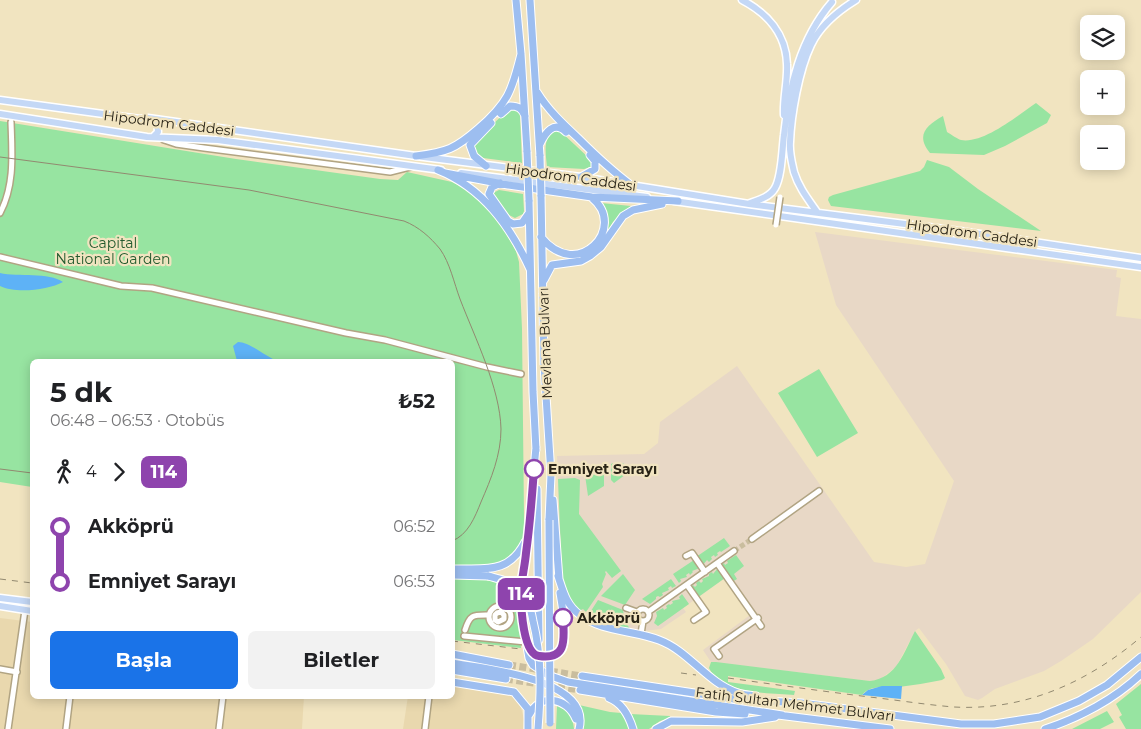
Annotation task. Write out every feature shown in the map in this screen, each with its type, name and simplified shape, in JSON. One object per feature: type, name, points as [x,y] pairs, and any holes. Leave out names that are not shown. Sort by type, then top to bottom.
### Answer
[{"type":"highway","name":"Mevlana Bulvarı","points":[[516,0],[526,118],[531,271],[540,683],[538,729]]},
{"type":"highway","name":"Mevlana Bulvarı","points":[[530,0],[540,144],[544,364],[551,475],[549,520],[551,727]]},
{"type":"highway","points":[[416,156],[440,153],[452,149],[494,115],[502,106],[509,93],[521,54]]},
{"type":"highway","points":[[536,90],[544,103],[561,122],[608,168],[631,185]]},
{"type":"highway","points":[[486,166],[472,154],[470,145],[472,142],[510,106],[522,110],[526,118]]},
{"type":"highway","points":[[540,144],[550,129],[562,127],[595,161],[595,169],[582,177]]},
{"type":"highway","points":[[442,171],[500,183],[592,198],[678,201]]},
{"type":"highway","points":[[442,171],[477,192],[486,201],[510,231],[531,271]]},
{"type":"highway","points":[[500,183],[492,187],[489,194],[508,221],[513,224],[522,223],[529,213]]},
{"type":"highway","points":[[541,237],[549,246],[565,255],[575,255],[588,250],[601,237],[604,228],[604,216],[601,208],[592,198]]},
{"type":"highway","points":[[543,285],[548,270],[555,263],[581,261],[598,251],[622,216],[633,210],[678,201]]},
{"type":"highway","points":[[536,446],[521,593],[526,642],[533,665],[542,672],[560,680],[782,716]]},
{"type":"highway","points":[[526,642],[531,653],[535,656],[554,655],[562,649],[563,618],[551,475]]},
{"type":"highway","points":[[455,569],[494,568],[504,565],[519,554],[528,537]]},
{"type":"highway","points":[[455,575],[488,576],[510,583],[523,593],[530,606],[539,646]]},
{"type":"highway","points":[[558,576],[566,600],[579,615],[592,623],[659,640],[675,648],[714,680],[732,690],[745,694],[801,703]]},
{"type":"highway","points":[[455,655],[509,665]]},
{"type":"highway","name":"Fatih Sultan Mehmet Bulvarı","points":[[582,676],[734,699],[801,703],[900,716],[994,724],[1032,718],[1052,712],[1092,695],[1141,658]]},
{"type":"highway","points":[[455,664],[525,676],[555,688],[565,694],[576,706],[579,716],[578,729]]},
{"type":"highway","points":[[455,670],[506,679]]},
{"type":"highway","points":[[1045,729],[1077,717],[1125,688],[1141,674]]},
{"type":"highway","points":[[455,682],[514,692],[524,703],[528,715],[528,729]]},
{"type":"highway","name":"Fatih Sultan Mehmet Bulvarı","points":[[633,729],[626,713],[615,701],[580,690],[716,712],[797,717],[890,729]]},
{"type":"highway","points":[[528,715],[533,706],[543,700],[553,701],[570,709],[578,729]]},
{"type":"highway","points":[[656,729],[671,721],[742,722],[782,716]]},
{"type":"main road","points":[[742,0],[756,7],[768,18],[776,28],[785,48],[788,65],[783,105],[785,125]]},
{"type":"main road","points":[[817,212],[803,194],[795,174],[792,159],[790,144],[796,96],[811,45],[824,27],[841,10],[856,0]]},
{"type":"main road","points":[[749,204],[769,196],[778,182],[794,72],[801,52],[823,12],[832,2]]},
{"type":"main road","name":"Hipodrom Caddesi","points":[[0,100],[138,127],[154,136],[218,140],[678,201],[1141,267]]},
{"type":"main road","name":"Hipodrom Caddesi","points":[[0,114],[138,127],[148,118],[486,166],[582,177],[749,204],[1141,258]]},
{"type":"main road","points":[[154,136],[158,132],[157,120]]},
{"type":"main road","points":[[0,598],[30,602]]},
{"type":"main road","points":[[0,606],[30,611]]},
{"type":"street","points":[[0,213],[5,203],[12,165],[11,122]]},
{"type":"street","points":[[776,225],[780,197]]},
{"type":"street","points":[[0,257],[121,286],[152,288],[346,333],[385,340],[521,374]]},
{"type":"street","points":[[752,539],[819,491]]},
{"type":"street","points":[[648,612],[734,551]]},
{"type":"street","points":[[686,556],[692,553],[705,572]]},
{"type":"street","points":[[717,563],[760,626]]},
{"type":"street","points":[[687,585],[706,612],[694,620]]},
{"type":"street","points":[[626,608],[637,612]]},
{"type":"street","points":[[637,612],[642,608],[648,612]]},
{"type":"street","points":[[8,729],[25,610]]},
{"type":"street","points":[[493,638],[497,626],[504,619],[502,610]]},
{"type":"street","points":[[491,614],[490,622],[497,626],[504,627],[510,622],[509,612],[502,610],[491,614],[476,615],[468,620],[465,633],[526,642]]},
{"type":"street","points":[[637,612],[637,618],[643,621]]},
{"type":"street","points":[[641,634],[643,621],[649,617],[648,612]]},
{"type":"street","points":[[504,619],[510,622]]},
{"type":"street","points":[[719,656],[714,649],[757,619]]},
{"type":"street","points":[[0,669],[17,672]]},
{"type":"street","points":[[66,729],[70,699]]},
{"type":"street","points":[[219,729],[223,699]]},
{"type":"street","points":[[425,729],[429,699]]},
{"type":"shaded area","points":[[815,232],[1117,270],[1116,277],[1121,278],[1116,316],[1141,319],[1141,592],[1093,639],[1061,661],[1044,671],[995,689],[978,700],[965,696],[946,664],[919,628],[915,631],[896,667],[879,680],[870,681],[711,662],[703,650],[750,615],[725,578],[683,608],[686,612],[661,629],[644,631],[600,623],[579,611],[561,566],[557,456],[644,454],[658,443],[660,422],[737,366],[874,562],[906,567],[925,564],[954,481],[836,305]]},
{"type":"shaded area","points":[[0,618],[30,622],[30,699],[304,699],[302,729],[0,729]]},
{"type":"shaded area","points":[[455,686],[511,695],[520,704],[524,719],[523,729],[403,729],[408,699],[455,699]]},
{"type":"green space","points":[[1036,103],[1051,115],[1047,123],[984,155],[930,153],[923,141],[923,136],[928,127],[943,116],[947,132],[961,140],[970,140],[980,138],[1000,128]]},
{"type":"green space","points":[[509,109],[515,109],[520,114],[522,163],[483,158],[476,155],[473,144],[475,141]]},
{"type":"green space","name":"Capital National Garden","points":[[0,121],[236,159],[380,179],[398,180],[407,172],[452,182],[476,194],[504,230],[516,251],[519,262],[522,329],[524,524],[521,545],[516,553],[500,563],[481,566],[455,565],[455,359],[30,359],[30,487],[0,482]]},
{"type":"green space","points":[[559,130],[590,159],[591,167],[584,169],[547,167],[547,140],[549,135]]},
{"type":"green space","points":[[927,160],[949,167],[1041,231],[831,206],[828,200],[833,195],[920,171]]},
{"type":"green space","points":[[499,190],[523,194],[523,214],[515,218],[509,215],[493,195]]},
{"type":"green space","points":[[601,203],[631,206],[613,222],[607,232],[607,214]]},
{"type":"green space","points":[[819,369],[858,433],[817,457],[778,393]]},
{"type":"green space","points":[[623,463],[629,472],[614,483],[611,480],[611,464]]},
{"type":"green space","points":[[604,474],[604,486],[588,496],[585,475]]},
{"type":"green space","points":[[575,478],[580,480],[579,514],[621,571],[612,578],[605,572],[603,587],[586,612],[583,609],[579,611],[567,596],[562,577],[558,479]]},
{"type":"green space","points":[[724,538],[730,546],[717,553],[718,555],[715,557],[714,555],[711,557],[712,559],[709,562],[707,560],[702,566],[696,557]]},
{"type":"green space","points":[[736,555],[744,566],[734,574],[737,579],[732,582],[720,566],[728,563],[727,561]]},
{"type":"green space","points":[[694,560],[700,568],[692,571],[690,575],[689,573],[686,575],[687,577],[680,579],[679,583],[673,574]]},
{"type":"green space","points":[[718,568],[725,578],[697,598],[690,588],[693,585],[695,587],[699,581],[701,583],[702,579],[709,576],[712,572],[713,574]]},
{"type":"green space","points":[[623,574],[635,590],[625,605],[601,596]]},
{"type":"green space","points":[[455,578],[493,581],[516,590],[521,648],[455,640]]},
{"type":"green space","points":[[671,579],[676,586],[668,588],[669,590],[662,593],[663,595],[660,597],[656,597],[650,604],[642,599]]},
{"type":"green space","points":[[682,594],[689,604],[658,626],[654,623],[657,616],[656,612],[667,608],[666,606],[673,603],[672,601],[680,599],[679,597]]},
{"type":"green space","points":[[598,600],[623,610],[625,622],[631,630],[611,626],[587,617]]},
{"type":"green space","points":[[915,631],[941,669],[945,678],[942,680],[899,687],[879,687],[870,689],[862,695],[728,676],[728,682],[795,691],[794,695],[760,692],[735,687],[715,677],[709,668],[711,662],[716,662],[870,681],[887,675],[899,663]]},
{"type":"green space","points":[[1141,684],[1141,729],[1126,729],[1119,717],[1122,715],[1116,704]]},
{"type":"green space","points":[[579,705],[621,713],[629,729],[582,729]]},
{"type":"green space","points":[[557,706],[569,714],[574,729],[556,729]]},
{"type":"green space","points":[[1107,711],[1114,722],[1100,729],[1072,729]]},
{"type":"green space","points":[[630,714],[670,716],[670,718],[660,721],[649,729],[636,729]]},
{"type":"water","points":[[0,273],[50,277],[63,282],[41,289],[14,290],[0,286]]},
{"type":"water","points":[[238,342],[248,344],[274,359],[236,359],[233,346]]},
{"type":"water","points":[[882,686],[902,686],[901,699],[862,695],[868,690]]},
{"type":"tunnel","points":[[734,551],[752,539]]},
{"type":"tunnel","points":[[509,665],[582,676]]},
{"type":"tunnel","points":[[506,679],[580,690]]},
{"type":"tram line","points":[[0,157],[249,190],[404,221],[424,233],[440,249],[449,267],[492,380],[500,413],[501,439],[492,476],[470,525],[467,530],[455,540]]},
{"type":"tram line","points":[[0,469],[30,473]]},
{"type":"railway","points":[[0,579],[30,583]]},
{"type":"railway","points":[[728,678],[935,705],[980,707],[1006,704],[1054,690],[1077,680],[1099,667],[1141,637]]},
{"type":"railway","points":[[455,641],[521,649]]},
{"type":"railway","points":[[681,673],[696,675]]},
{"type":"bus line","name":"114","points":[[534,469],[521,593],[526,642],[531,653],[542,657],[559,653],[564,643],[563,618]]},
{"type":"place","name":"Emniyet Sarayı","points":[[534,469]]},
{"type":"place","name":"Akköprü","points":[[563,618]]}]
